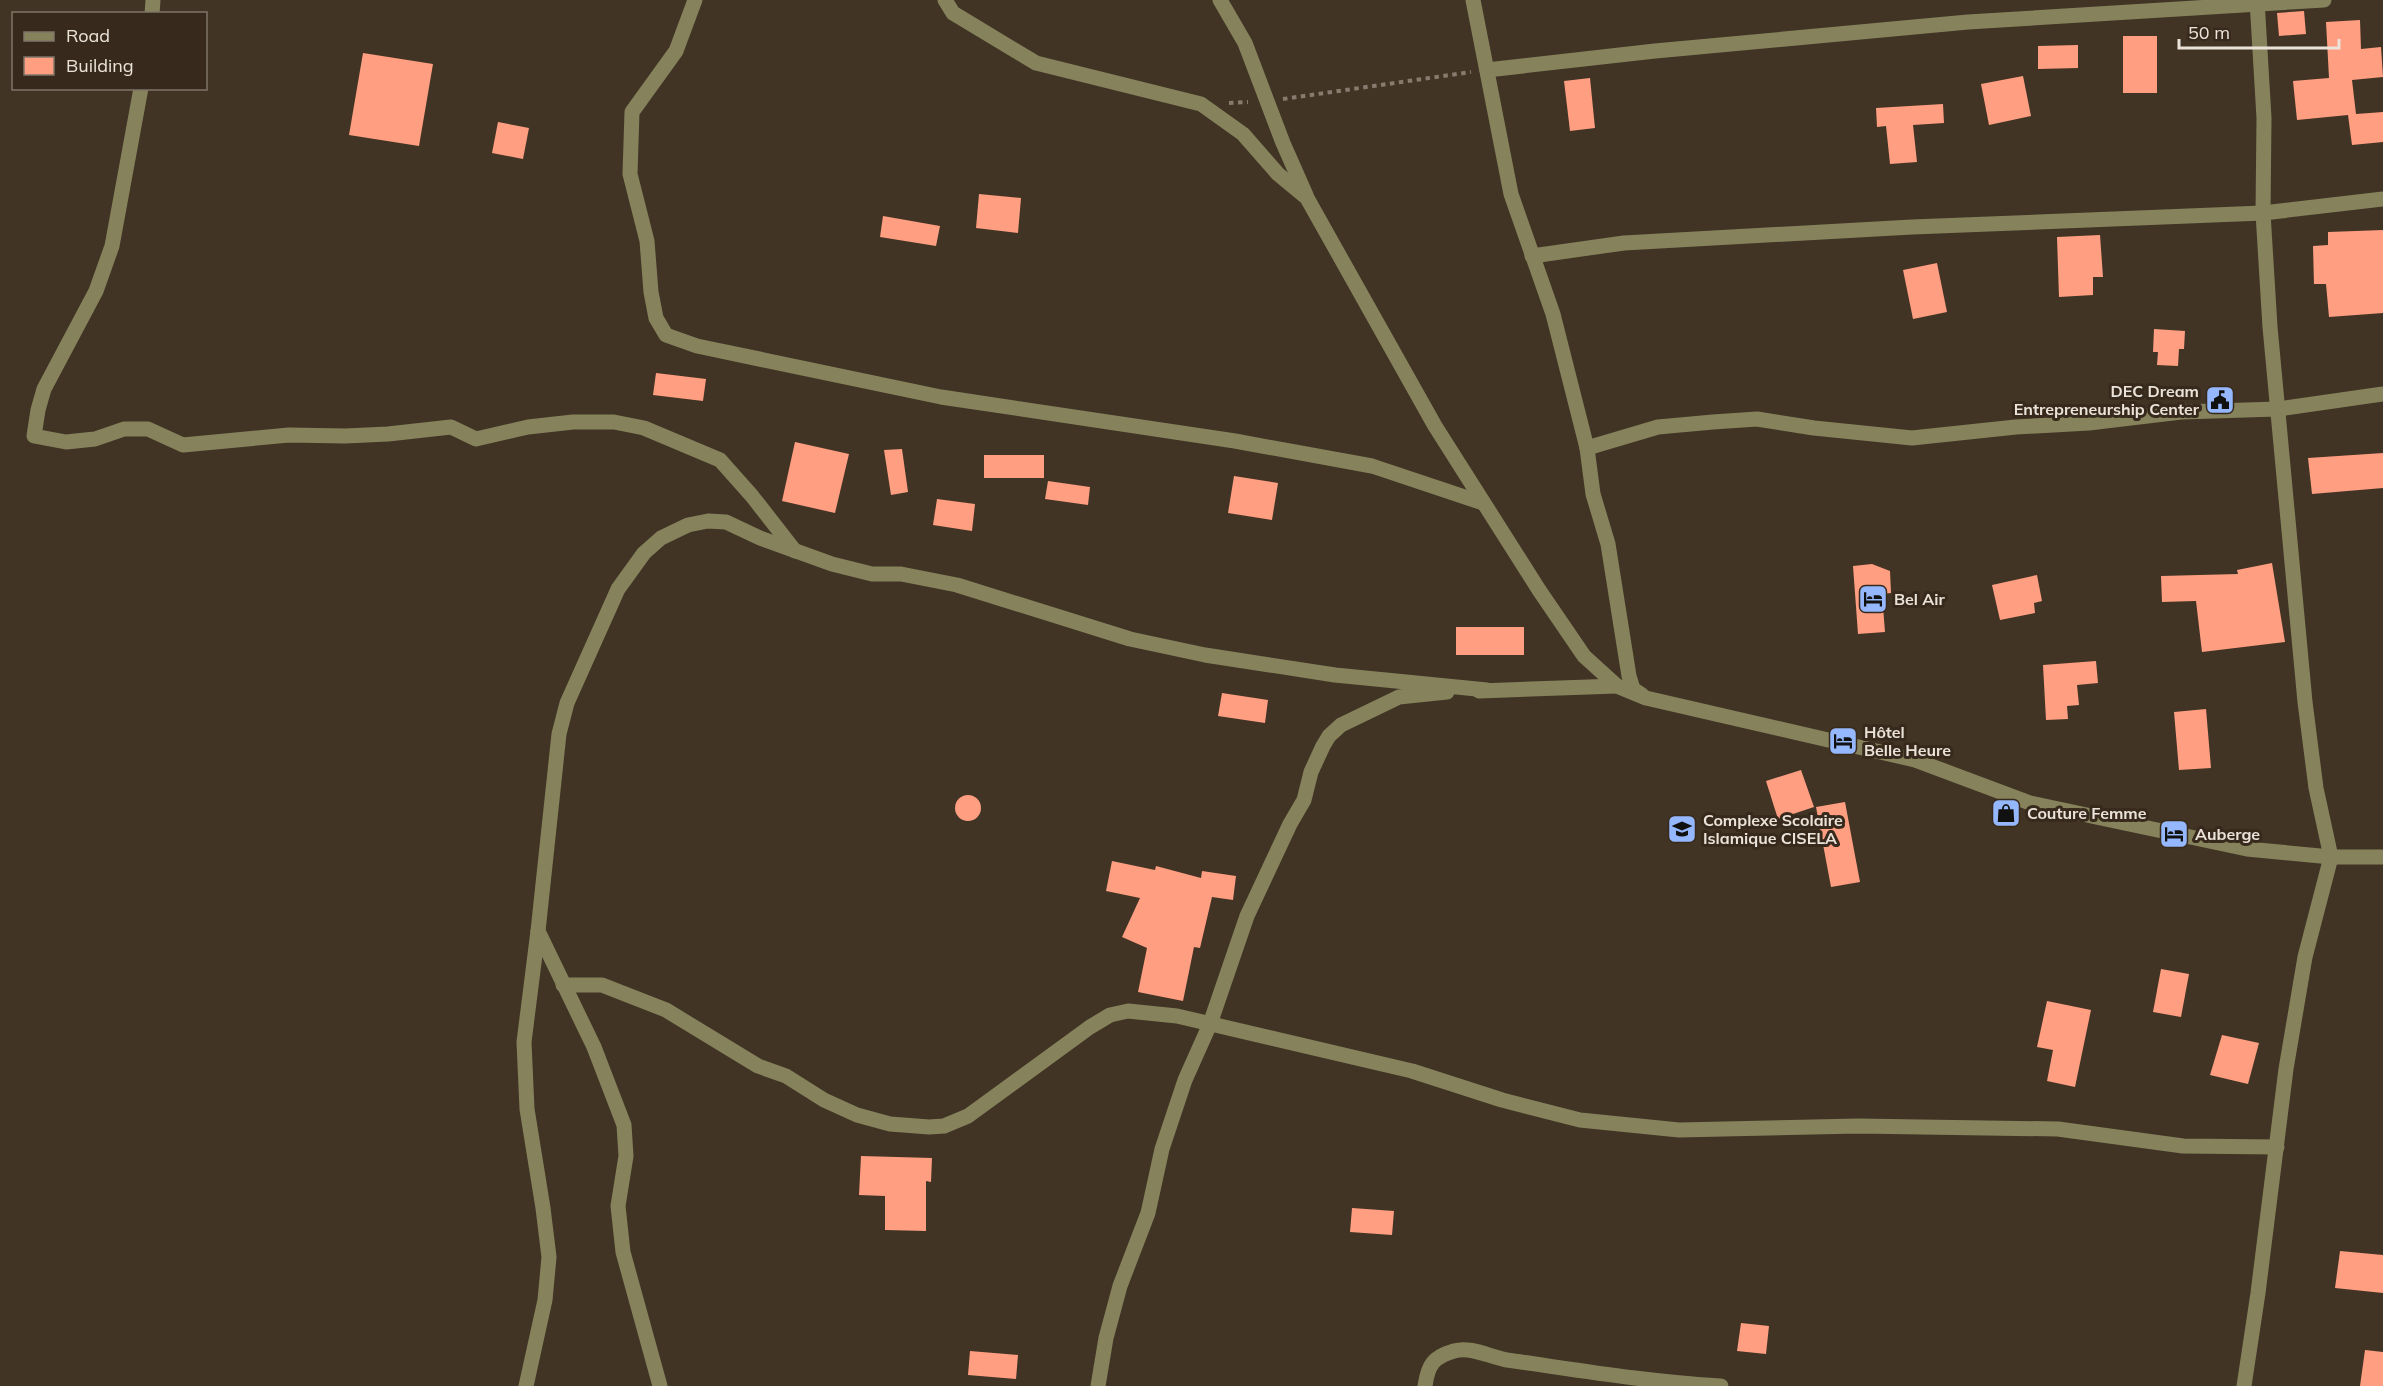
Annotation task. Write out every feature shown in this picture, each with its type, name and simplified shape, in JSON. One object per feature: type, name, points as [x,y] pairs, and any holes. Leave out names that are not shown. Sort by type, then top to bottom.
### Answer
[{"type":"street","points":[[695,0],[676,51],[633,112],[630,174],[646,241],[656,318],[666,334],[697,346],[941,397],[1235,441],[1372,466],[1483,503]]},
{"type":"street","points":[[945,0],[953,13],[1036,63],[1201,104],[1242,134],[1278,174],[1307,198]]},
{"type":"street","points":[[1220,0],[1245,43],[1269,101],[1283,143],[1307,198],[1436,426],[1483,503],[1584,656],[1617,686],[1646,698],[1915,760],[2030,803],[2247,849],[2331,857],[2383,857]]},
{"type":"street","points":[[1473,0],[1511,194],[1553,314],[1587,448],[1593,494],[1608,544],[1629,676],[1633,689],[1646,698]]},
{"type":"street","points":[[1487,70],[1666,50],[1956,23],[2258,2],[2324,0]]},
{"type":"street","points":[[2244,1386],[2286,1069],[2305,957],[2331,857],[2316,788],[2305,702],[2270,327],[2263,213],[2264,118],[2258,2]]},
{"type":"street","points":[[141,90],[112,246],[96,291],[44,389],[34,436],[66,442],[95,439],[124,429],[148,429],[183,445],[289,435],[388,434],[451,427],[476,439],[528,427],[573,422],[614,422],[644,428],[720,460],[795,551]]},
{"type":"street","points":[[1532,256],[1623,243],[1912,227],[2263,213],[2383,199]]},
{"type":"street","points":[[1587,448],[1658,427],[1757,419],[1814,428],[1912,438],[2016,427],[2089,423],[2181,412],[2278,409],[2383,394]]},
{"type":"street","points":[[526,1386],[545,1300],[549,1257],[527,1109],[524,1042],[559,734],[567,703],[618,589],[644,553],[661,538],[688,525],[708,521],[726,522],[760,538],[832,564],[872,574],[901,574],[957,585],[1130,639],[1205,655],[1335,675],[1487,690]]},
{"type":"street","points":[[1098,1386],[1120,1286],[1148,1213],[1162,1149],[1185,1080],[1210,1024],[1247,916],[1285,834],[1304,800],[1311,772],[1329,736],[1341,725],[1399,697],[1487,690],[1617,686]]},
{"type":"street","points":[[538,931],[594,1047],[624,1125],[626,1156],[618,1206],[622,1252],[660,1386]]},
{"type":"street","points":[[563,985],[602,986],[666,1010],[758,1066],[786,1076],[844,1110],[872,1120],[928,1127],[944,1126],[968,1116],[1054,1052],[1110,1015],[1128,1011],[1177,1016],[1392,1065],[1502,1100],[1580,1120],[1679,1130],[1858,1126],[2058,1129],[2183,1146],[2277,1147]]},
{"type":"street","points":[[1425,1386],[1430,1364],[1437,1358],[1464,1349],[1499,1359],[1683,1384],[1720,1386]]},
{"type":"path","points":[[1201,104],[1269,101],[1487,70]]},
{"type":"building","points":[[2304,11],[2306,34],[2279,36],[2277,13]]},
{"type":"building","points":[[2360,20],[2361,49],[2381,47],[2383,77],[2352,80],[2356,114],[2383,112],[2383,142],[2352,145],[2348,115],[2297,120],[2293,81],[2329,78],[2326,22]]},
{"type":"building","points":[[2123,36],[2157,36],[2157,93],[2123,93]]},
{"type":"building","points":[[2078,45],[2078,68],[2038,69],[2038,46]]},
{"type":"building","points":[[363,53],[433,64],[419,146],[349,135]]},
{"type":"building","points":[[2023,76],[2031,116],[1989,125],[1981,84]]},
{"type":"building","points":[[1590,78],[1595,128],[1570,131],[1564,81]]},
{"type":"building","points":[[1943,104],[1944,123],[1913,125],[1917,162],[1890,164],[1886,126],[1877,127],[1876,108]]},
{"type":"building","points":[[498,122],[529,128],[523,159],[492,153]]},
{"type":"building","points":[[979,194],[1021,198],[1018,233],[976,228]]},
{"type":"building","points":[[883,216],[940,226],[936,246],[880,237]]},
{"type":"building","points":[[2383,230],[2383,313],[2329,317],[2326,284],[2314,284],[2313,246],[2328,245],[2328,232]]},
{"type":"building","points":[[2100,235],[2103,277],[2093,277],[2093,295],[2059,297],[2057,237]]},
{"type":"building","points":[[1937,263],[1947,312],[1913,319],[1903,270]]},
{"type":"building","points":[[2154,329],[2185,331],[2184,349],[2179,349],[2178,366],[2157,365],[2158,352],[2153,352]]},
{"type":"building","points":[[656,373],[706,379],[703,401],[653,395]]},
{"type":"building","points":[[795,442],[849,454],[835,513],[782,501]]},
{"type":"building","points":[[902,449],[908,492],[891,495],[884,450]]},
{"type":"building","points":[[2383,453],[2383,488],[2312,494],[2308,458]]},
{"type":"building","points":[[984,455],[1044,455],[1044,478],[984,478]]},
{"type":"building","points":[[1234,476],[1278,483],[1272,520],[1228,513]]},
{"type":"building","points":[[1048,481],[1090,487],[1088,505],[1045,499]]},
{"type":"building","points":[[937,499],[975,504],[972,531],[933,525]]},
{"type":"building","points":[[2272,563],[2285,642],[2202,652],[2196,601],[2162,602],[2161,576],[2238,574],[2237,570]]},
{"type":"building","points":[[1872,564],[1890,571],[1891,593],[1882,594],[1885,632],[1858,634],[1853,566]]},
{"type":"building","points":[[2037,575],[2042,601],[2034,603],[2035,613],[2000,620],[1992,585]]},
{"type":"building","points":[[1456,627],[1524,627],[1524,655],[1456,655]]},
{"type":"building","points":[[2096,661],[2098,683],[2077,685],[2079,705],[2067,706],[2068,719],[2046,720],[2043,665]]},
{"type":"building","points":[[1222,693],[1268,700],[1265,723],[1218,716]]},
{"type":"building","points":[[2206,709],[2211,768],[2179,770],[2174,712]]},
{"type":"building","points":[[1801,770],[1814,807],[1778,819],[1766,781]]},
{"type":"building","points":[[968,795],[977,799],[981,808],[977,817],[968,821],[959,817],[955,808],[959,799]]},
{"type":"building","points":[[1845,802],[1860,882],[1831,887],[1816,807]]},
{"type":"building","points":[[1112,861],[1155,870],[1156,866],[1201,878],[1202,871],[1236,876],[1233,900],[1212,897],[1200,948],[1194,947],[1183,1001],[1138,992],[1147,948],[1122,937],[1140,898],[1106,891]]},
{"type":"building","points":[[2161,969],[2189,974],[2181,1017],[2153,1012]]},
{"type":"building","points":[[2047,1001],[2091,1010],[2075,1087],[2047,1081],[2053,1050],[2037,1047]]},
{"type":"building","points":[[2222,1035],[2259,1043],[2248,1084],[2210,1075]]},
{"type":"building","points":[[861,1156],[932,1158],[931,1182],[926,1181],[926,1231],[885,1230],[885,1196],[859,1195]]},
{"type":"building","points":[[1352,1208],[1394,1211],[1392,1235],[1350,1232]]},
{"type":"building","points":[[2340,1251],[2383,1255],[2383,1293],[2335,1288]]},
{"type":"building","points":[[1741,1323],[1769,1326],[1766,1354],[1737,1351]]},
{"type":"building","points":[[2365,1350],[2383,1352],[2383,1386],[2360,1386]]},
{"type":"building","points":[[970,1351],[1018,1355],[1016,1379],[968,1375]]},
{"type":"place","name":"DEC Dream Entrepreneurship Center","points":[[2220,400]]},
{"type":"place","name":"Bel Air","points":[[1873,599]]},
{"type":"place","name":"Hôtel Belle Heure","points":[[1843,741]]},
{"type":"place","name":"Couture Femme","points":[[2006,813]]},
{"type":"place","name":"Complexe Scolaire Islamique CISELA","points":[[1682,829]]},
{"type":"place","name":"Auberge","points":[[2174,834]]}]
